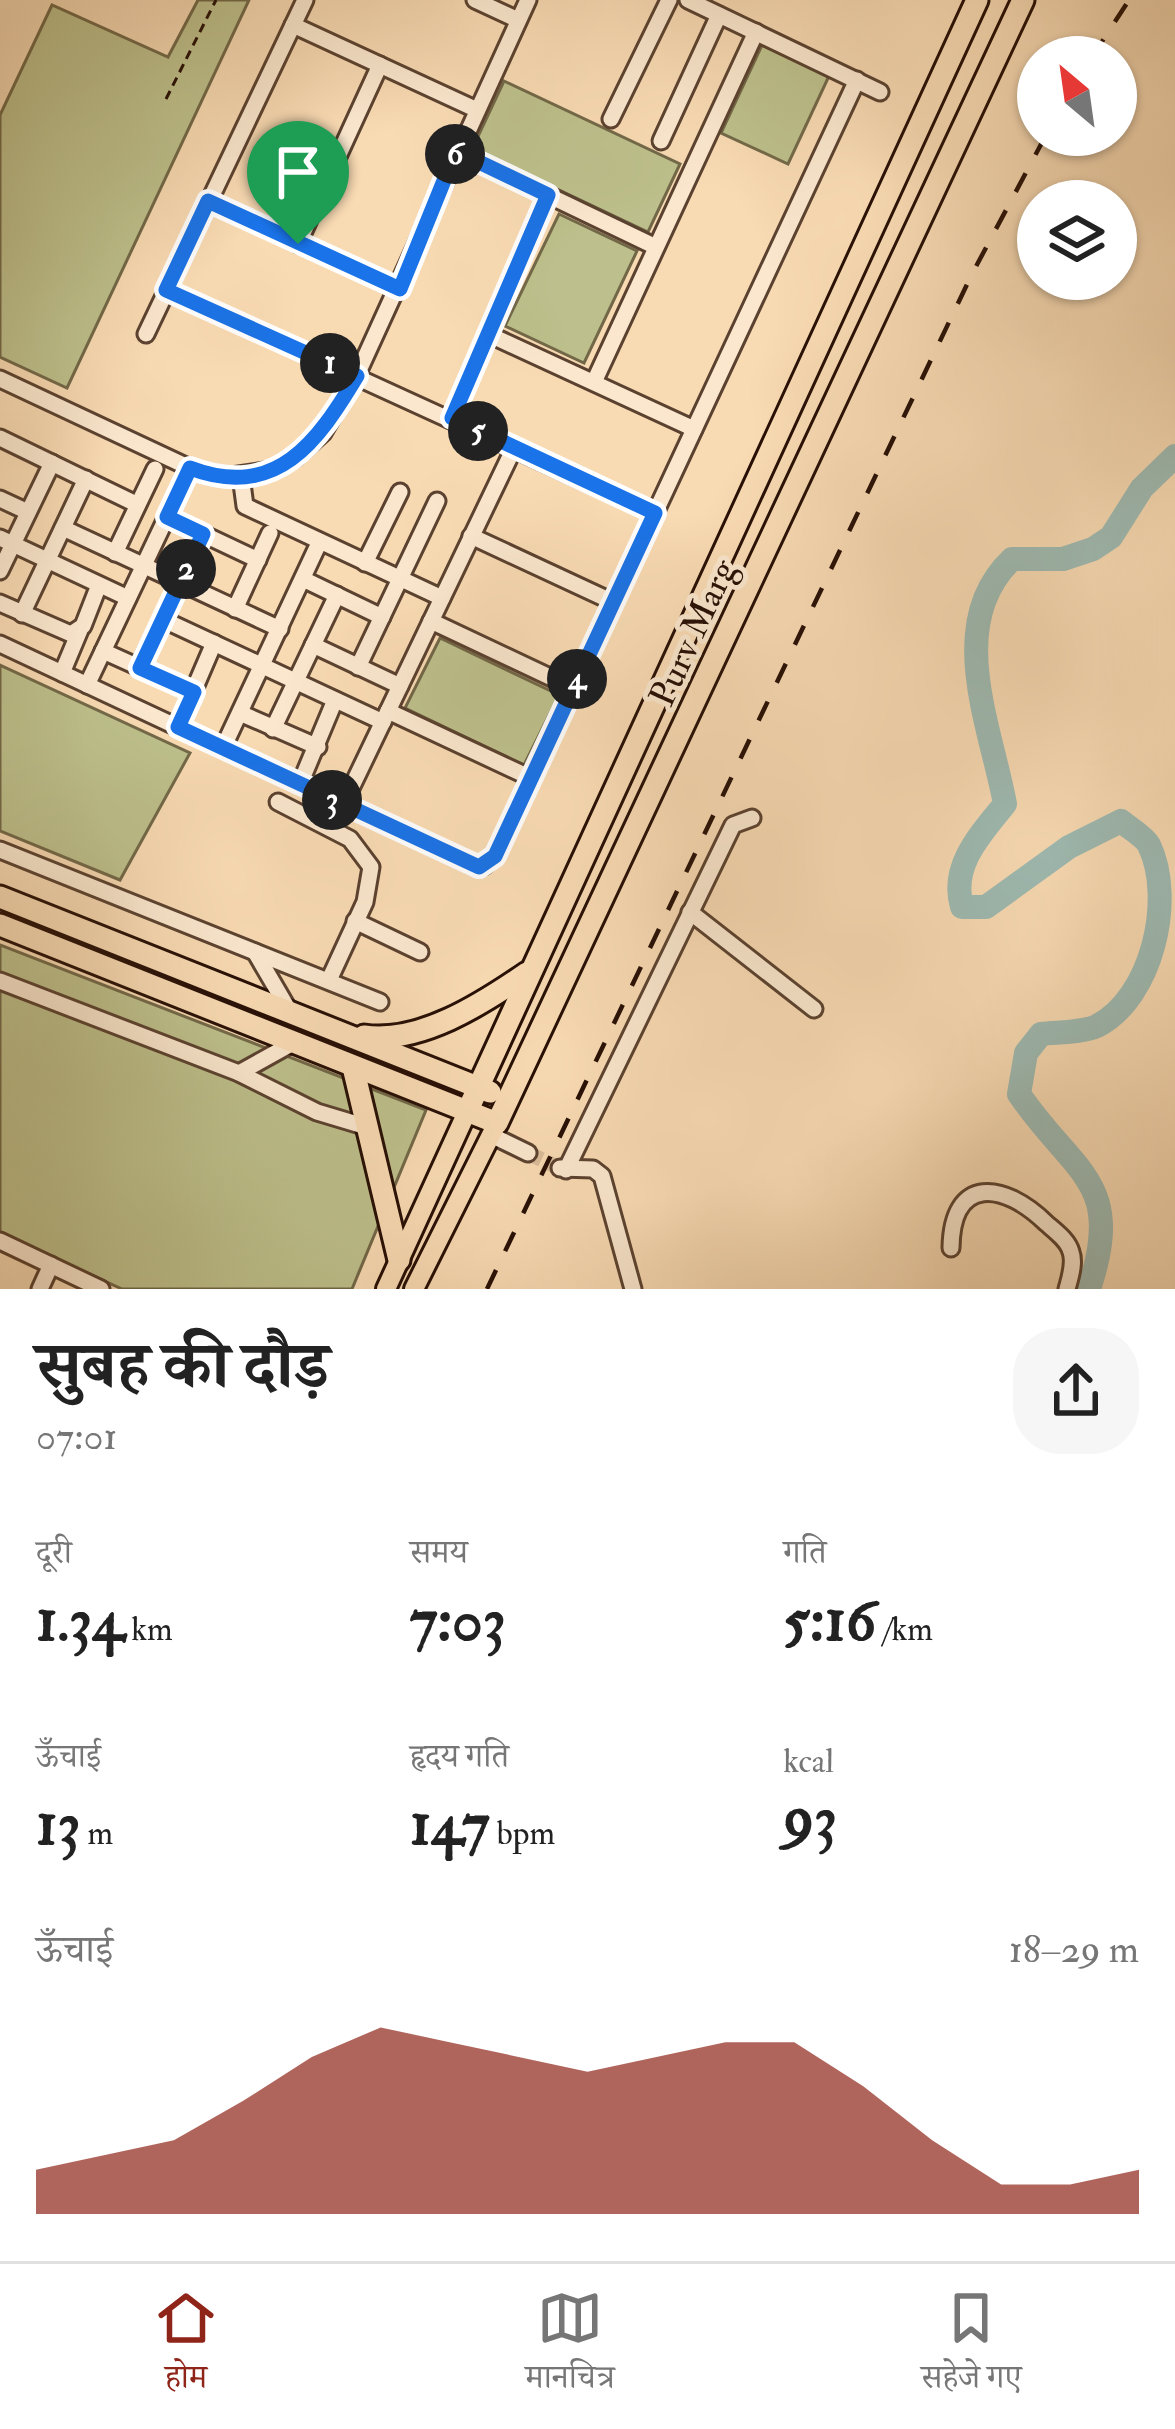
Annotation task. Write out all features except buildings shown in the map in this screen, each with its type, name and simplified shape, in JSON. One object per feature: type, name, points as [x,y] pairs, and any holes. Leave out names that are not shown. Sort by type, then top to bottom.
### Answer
[{"type":"highway","name":"Purv Marg","points":[[466,1112],[977,0]]},
{"type":"highway","name":"Purv Marg","points":[[494,1129],[1023,0]]},
{"type":"highway","points":[[0,897],[509,1100]]},
{"type":"highway","points":[[0,925],[466,1112],[494,1129]]},
{"type":"highway","points":[[340,1033],[387,1039],[408,1033],[492,997],[528,972]]},
{"type":"highway","points":[[353,1066],[399,1260]]},
{"type":"main road","points":[[386,1289],[466,1112]]},
{"type":"main road","name":"Purv Marg","points":[[414,1289],[494,1129]]},
{"type":"street","points":[[146,334],[304,0]]},
{"type":"street","points":[[475,0],[518,20]]},
{"type":"street","points":[[0,379],[209,475],[272,470],[308,448],[357,376],[400,289],[456,151],[528,0]]},
{"type":"street","points":[[611,119],[668,0]]},
{"type":"street","points":[[688,0],[880,92]]},
{"type":"street","points":[[662,141],[719,15]]},
{"type":"street","points":[[292,25],[475,109]]},
{"type":"street","points":[[594,382],[756,32]]},
{"type":"street","points":[[298,244],[380,65]]},
{"type":"street","points":[[0,644],[479,867],[495,856],[857,80]]},
{"type":"street","points":[[456,151],[656,247]]},
{"type":"street","points":[[452,418],[548,195]]},
{"type":"street","points":[[208,201],[400,289]]},
{"type":"street","points":[[166,290],[655,513]]},
{"type":"street","points":[[488,334],[694,429]]},
{"type":"street","points":[[0,439],[136,505]]},
{"type":"street","points":[[343,805],[514,448]]},
{"type":"street","points":[[0,572],[6,541],[28,512],[52,463]]},
{"type":"street","points":[[87,685],[190,468]]},
{"type":"street","points":[[115,553],[154,469]]},
{"type":"street","points":[[241,476],[245,506],[442,598]]},
{"type":"street","points":[[22,614],[86,479]]},
{"type":"street","points":[[365,563],[400,492]]},
{"type":"street","points":[[0,499],[28,512]]},
{"type":"street","points":[[358,667],[437,501]]},
{"type":"street","points":[[167,517],[258,560]]},
{"type":"street","points":[[63,528],[280,629]]},
{"type":"street","points":[[235,609],[271,533]]},
{"type":"street","points":[[140,668],[203,534]]},
{"type":"street","points":[[471,536],[613,602]]},
{"type":"street","points":[[6,541],[128,598]]},
{"type":"street","points":[[223,748],[319,542]]},
{"type":"street","points":[[303,579],[382,617]]},
{"type":"street","points":[[62,673],[99,585]]},
{"type":"street","points":[[273,729],[337,596]]},
{"type":"street","points":[[0,604],[65,633],[80,630]]},
{"type":"street","points":[[162,619],[335,700],[531,778]]},
{"type":"street","points":[[431,621],[573,688]]},
{"type":"street","points":[[178,727],[214,643]]},
{"type":"street","points":[[313,645],[400,686]]},
{"type":"street","points":[[103,650],[194,692]]},
{"type":"street","points":[[300,784],[335,700]]},
{"type":"street","points":[[240,712],[318,747]]},
{"type":"street","points":[[278,802],[350,838],[365,852],[372,882],[329,980]]},
{"type":"street","points":[[633,1289],[602,1176],[593,1168],[562,1169],[734,825],[752,818]]},
{"type":"street","points":[[0,850],[380,1002]]},
{"type":"street","points":[[690,912],[814,1009]]},
{"type":"street","points":[[355,921],[419,952]]},
{"type":"street","points":[[255,952],[290,1013]]},
{"type":"street","points":[[0,981],[239,1072],[317,1112],[367,1126]]},
{"type":"street","points":[[239,1072],[293,1042]]},
{"type":"street","points":[[494,1129],[529,1153]]},
{"type":"street","points":[[951,1248],[954,1222],[968,1203],[991,1191],[1013,1194],[1069,1246],[1072,1262],[1067,1289]]},
{"type":"street","points":[[0,1241],[101,1289]]},
{"type":"street","points":[[40,1289],[51,1265]]},
{"type":"path","points":[[166,99],[216,0]]},
{"type":"green space","points":[[198,0],[249,0],[67,388],[0,357],[0,115],[52,5],[168,57]]},
{"type":"green space","points":[[762,45],[829,76],[788,164],[721,133]]},
{"type":"green space","points":[[504,81],[680,164],[648,232],[472,149]]},
{"type":"green space","points":[[559,214],[637,251],[584,363],[505,326]]},
{"type":"green space","points":[[440,638],[559,695],[524,765],[405,708]]},
{"type":"green space","points":[[0,665],[190,753],[120,880],[0,831]]},
{"type":"green space","points":[[0,945],[426,1110],[352,1289],[122,1289],[0,1233]]},
{"type":"waterway","points":[[1089,1289],[1099,1253],[1097,1201],[1075,1163],[1019,1094],[1026,1053],[1041,1034],[1097,1026],[1132,994],[1144,971],[1158,919],[1156,867],[1147,842],[1121,821],[1069,847],[986,907],[962,907],[959,892],[964,865],[977,839],[1005,804],[983,710],[976,644],[980,613],[992,585],[1012,559],[1063,559],[1093,549],[1111,537],[1142,488],[1175,456]]},
{"type":"tunnel","points":[[528,1153],[557,1167]]},
{"type":"railway","points":[[1106,36],[1129,0]]},
{"type":"railway","points":[[487,1289],[972,274],[1035,156]]},
{"type":"route","points":[[456,151],[548,195],[452,418],[655,513],[495,856],[484,866],[474,866],[178,727],[194,692],[140,668],[203,534],[167,517],[190,468],[225,477],[272,470],[295,458],[323,433],[357,376],[166,290],[208,201],[298,244],[400,289],[456,151]]}]
